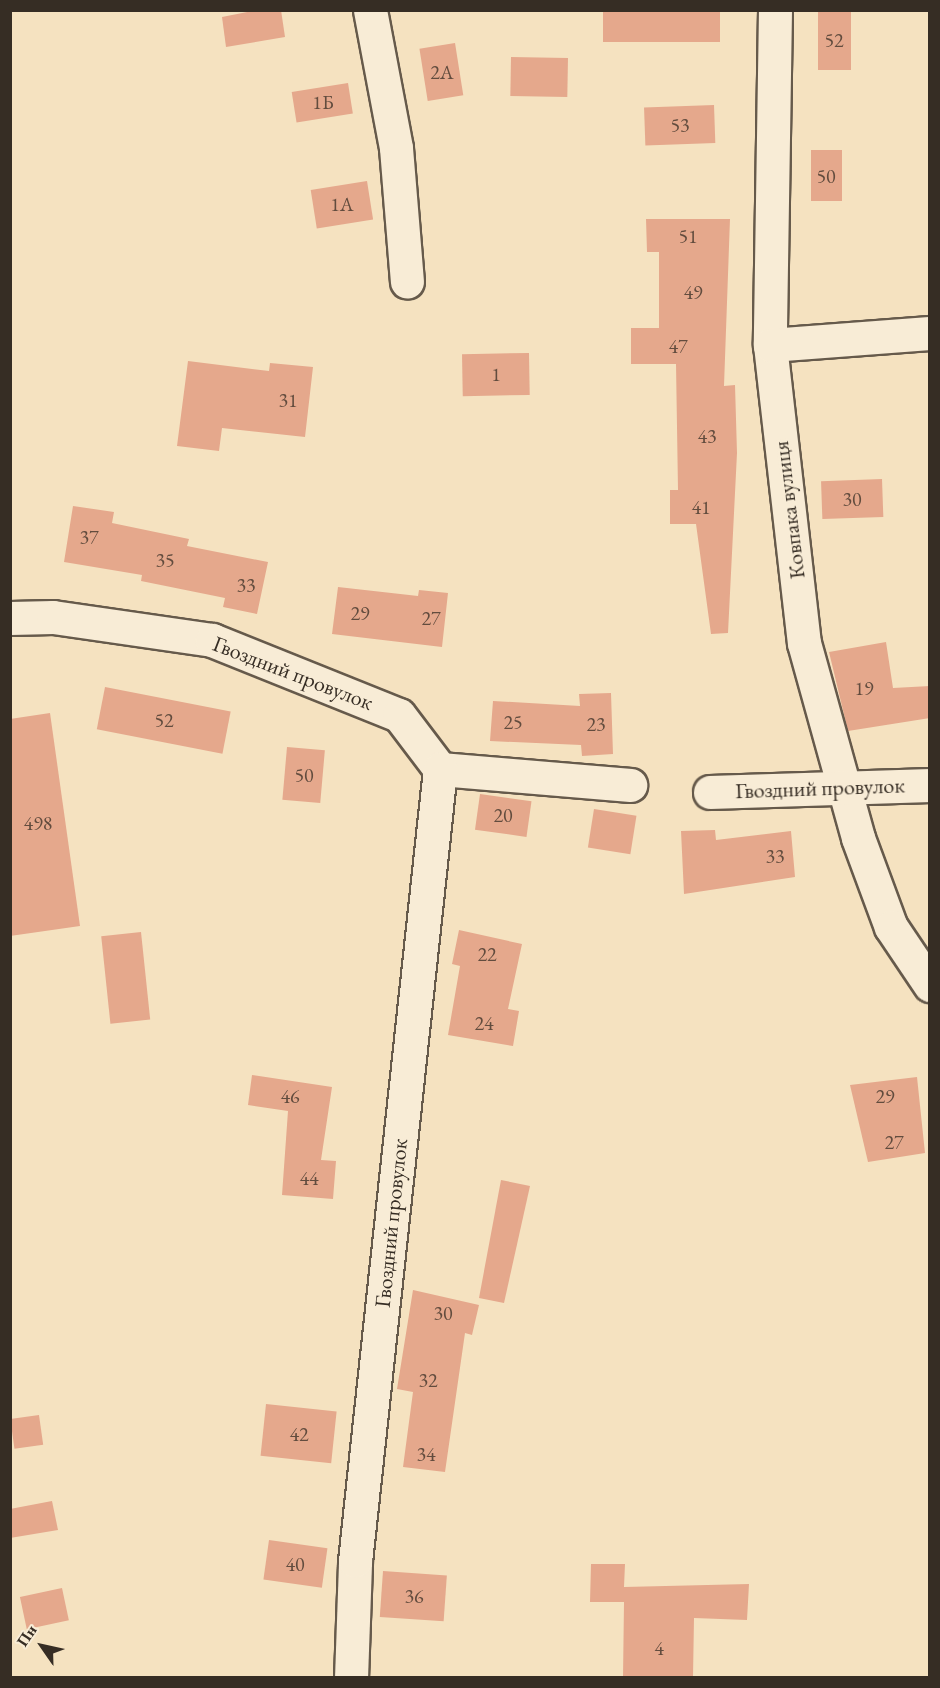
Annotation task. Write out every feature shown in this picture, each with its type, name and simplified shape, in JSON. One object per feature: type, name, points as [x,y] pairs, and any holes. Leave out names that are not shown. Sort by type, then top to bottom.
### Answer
[{"type":"street","points":[[370,10],[396,148],[407,282]]},
{"type":"street","name":"Ковпака вулиця","points":[[775,10],[770,345],[804,643],[842,786],[891,927],[930,985]]},
{"type":"street","points":[[770,345],[930,333]]},
{"type":"street","name":"Гвоздний провулок","points":[[10,618],[53,617],[212,640],[399,715],[441,769],[355,1561],[351,1677]]},
{"type":"street","points":[[441,769],[630,785]]},
{"type":"street","name":"Гвоздний провулок","points":[[710,792],[930,785]]},
{"type":"building","points":[[257,10],[281,10],[285,37],[226,47],[222,17]]},
{"type":"building","points":[[818,10],[851,10],[851,70],[818,70]]},
{"type":"building","points":[[603,11],[720,11],[720,42],[603,42]]},
{"type":"building","points":[[455,43],[463,95],[428,101],[419,49]]},
{"type":"building","points":[[511,57],[568,58],[567,97],[510,96]]},
{"type":"building","points":[[348,83],[353,114],[297,123],[292,92]]},
{"type":"building","points":[[714,105],[715,143],[645,145],[644,107]]},
{"type":"building","points":[[811,150],[842,150],[842,201],[811,201]]},
{"type":"building","points":[[367,181],[373,220],[317,228],[311,190]]},
{"type":"building","points":[[646,219],[730,219],[724,386],[735,385],[737,453],[728,633],[711,634],[696,524],[670,524],[670,490],[678,490],[676,364],[631,364],[631,328],[659,328],[659,252],[647,252]]},
{"type":"building","points":[[529,353],[530,395],[463,396],[462,354]]},
{"type":"building","points":[[188,361],[269,371],[270,363],[313,367],[305,437],[222,428],[219,451],[177,446]]},
{"type":"building","points":[[882,479],[883,517],[822,519],[821,481]]},
{"type":"building","points":[[73,506],[114,512],[112,523],[189,539],[187,546],[268,562],[257,614],[223,607],[225,598],[141,581],[142,575],[64,562]]},
{"type":"building","points":[[338,587],[418,596],[419,590],[448,593],[442,647],[332,634]]},
{"type":"building","points":[[886,642],[893,688],[930,686],[930,718],[848,731],[829,652]]},
{"type":"building","points":[[105,687],[231,711],[222,754],[97,729]]},
{"type":"building","points":[[611,693],[613,754],[582,756],[581,745],[490,741],[493,701],[580,706],[579,694]]},
{"type":"building","points":[[50,713],[80,926],[10,936],[10,719]]},
{"type":"building","points":[[287,747],[325,750],[320,803],[282,800]]},
{"type":"building","points":[[480,794],[531,801],[526,837],[475,830]]},
{"type":"building","points":[[594,809],[636,816],[630,854],[588,848]]},
{"type":"building","points":[[715,830],[716,840],[791,831],[795,877],[684,894],[681,831]]},
{"type":"building","points":[[459,930],[522,944],[508,1009],[519,1011],[513,1046],[448,1035],[460,966],[452,964]]},
{"type":"building","points":[[141,932],[150,1020],[110,1024],[101,936]]},
{"type":"building","points":[[252,1075],[332,1087],[321,1160],[336,1161],[333,1199],[282,1195],[288,1111],[248,1105]]},
{"type":"building","points":[[917,1077],[925,1153],[868,1162],[850,1085]]},
{"type":"building","points":[[501,1180],[530,1186],[504,1303],[479,1298]]},
{"type":"building","points":[[413,1290],[479,1305],[472,1335],[465,1333],[445,1472],[403,1467],[413,1392],[397,1389]]},
{"type":"building","points":[[266,1404],[337,1411],[331,1463],[261,1456]]},
{"type":"building","points":[[39,1415],[43,1445],[14,1449],[10,1419]]},
{"type":"building","points":[[52,1501],[58,1530],[10,1538],[10,1509]]},
{"type":"building","points":[[269,1540],[327,1548],[322,1588],[263,1580]]},
{"type":"building","points":[[591,1564],[625,1564],[624,1587],[749,1584],[747,1620],[694,1618],[693,1677],[623,1677],[624,1602],[590,1602]]},
{"type":"building","points":[[383,1571],[447,1575],[444,1621],[380,1617]]},
{"type":"building","points":[[62,1588],[69,1620],[27,1629],[20,1597]]}]
